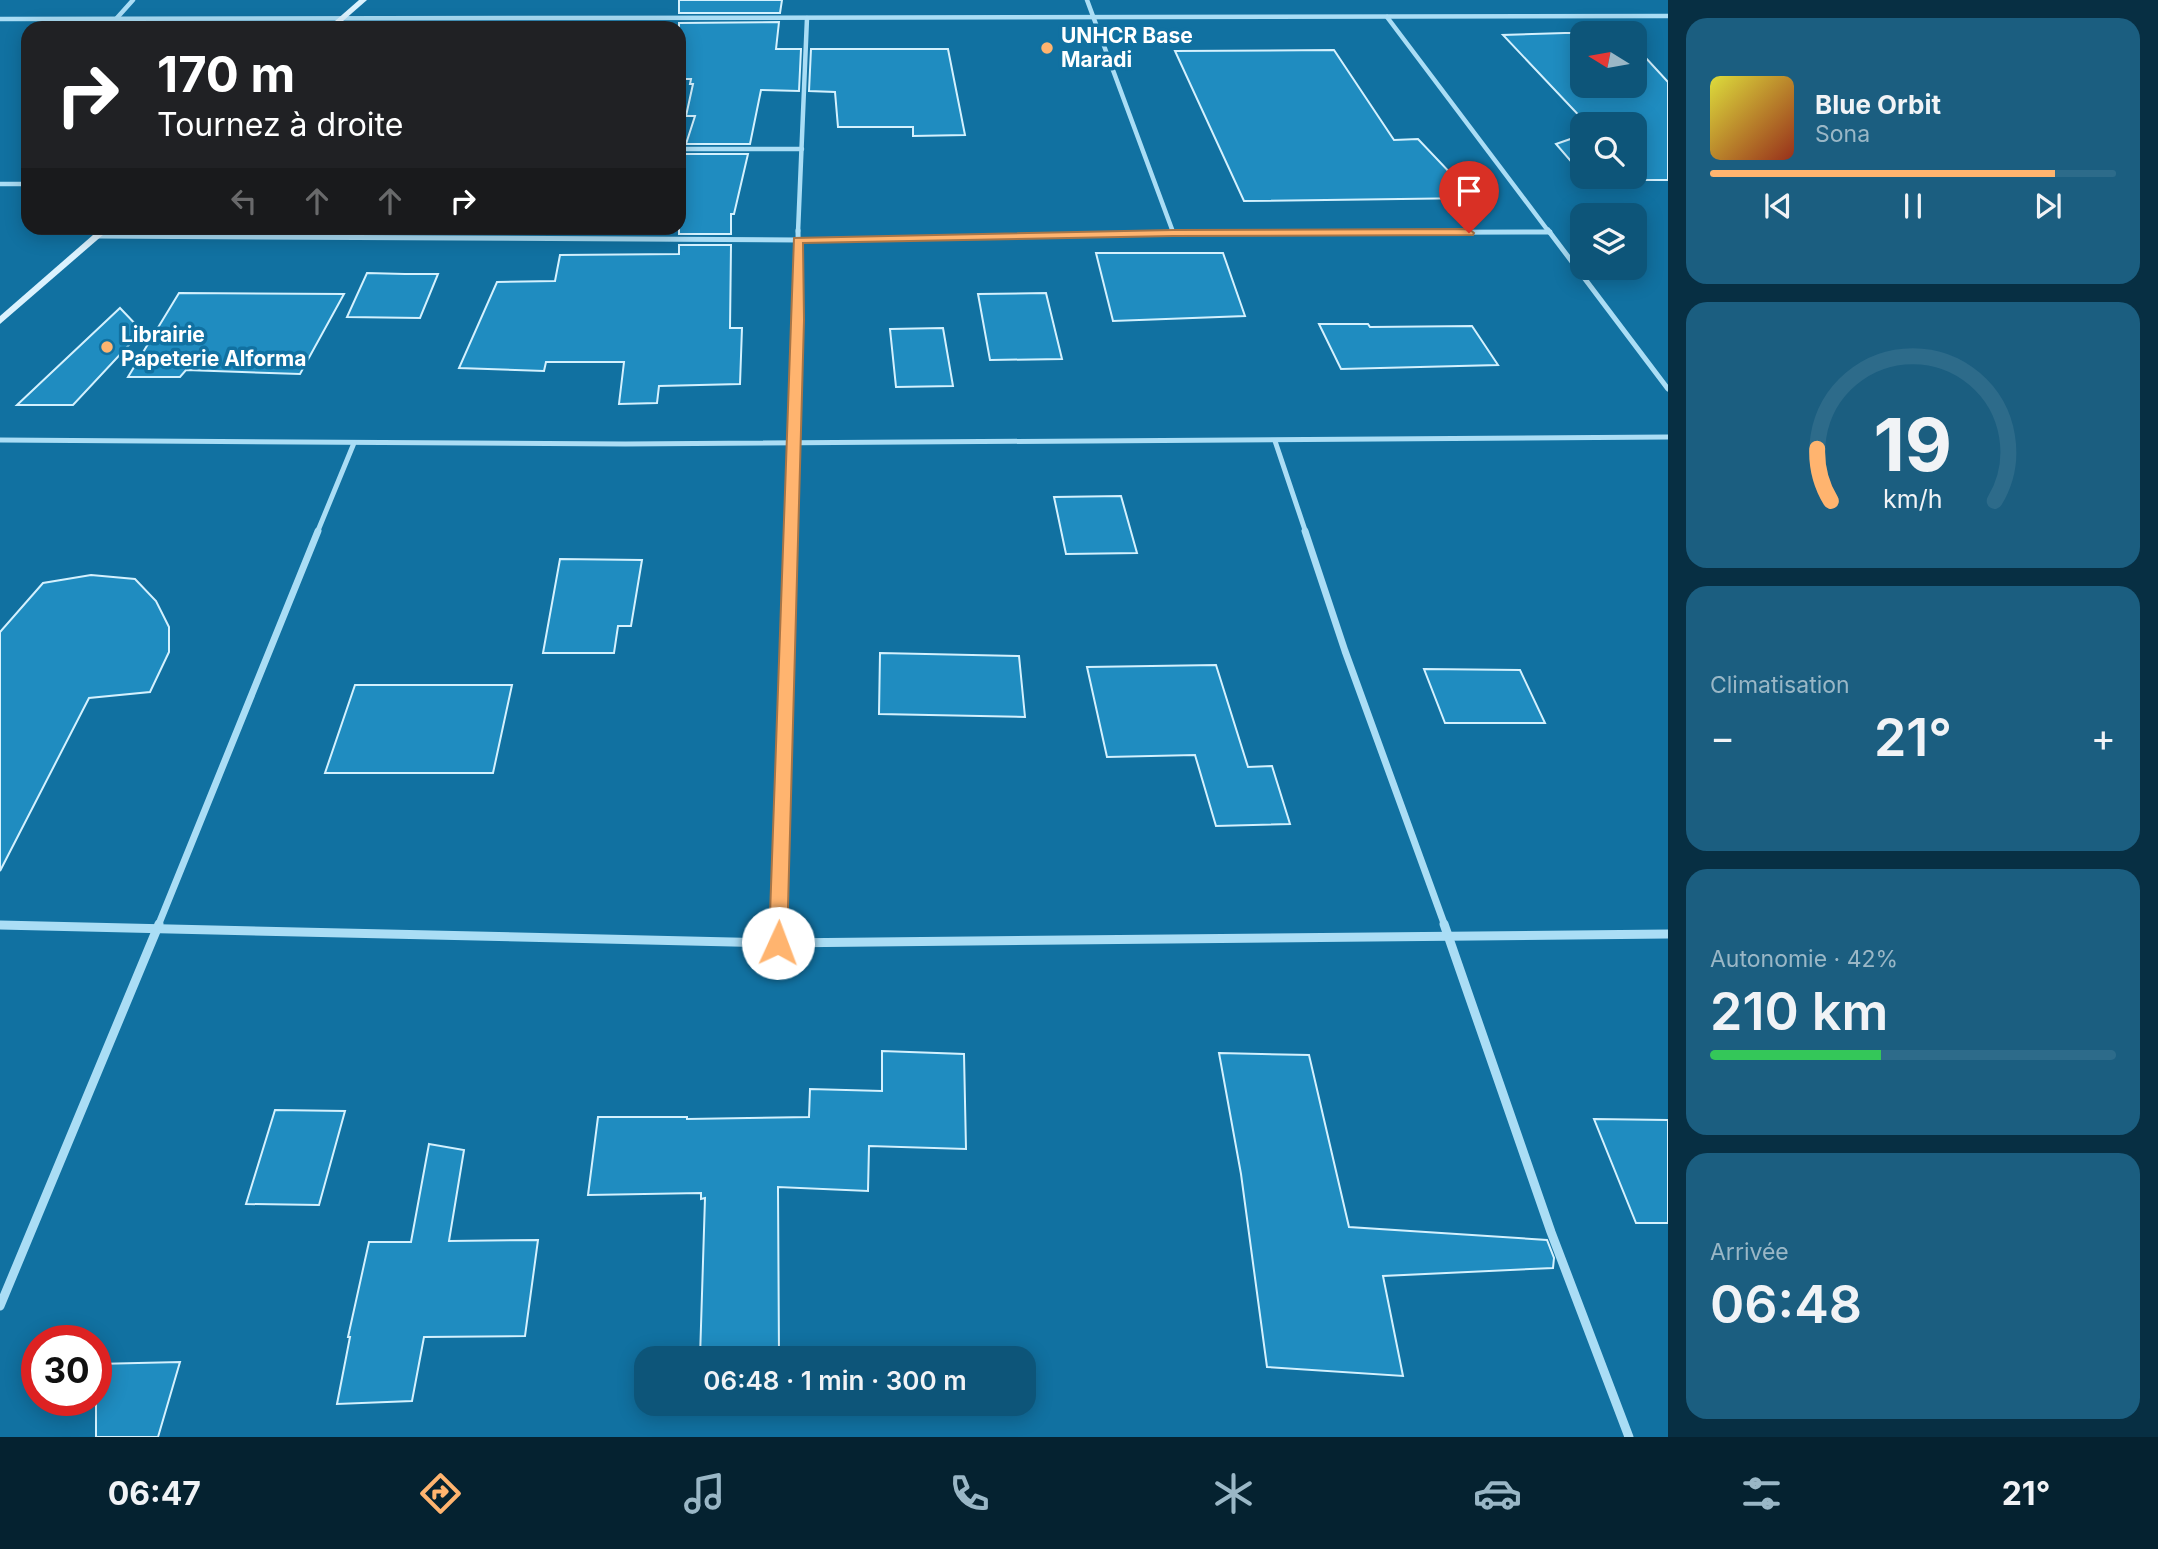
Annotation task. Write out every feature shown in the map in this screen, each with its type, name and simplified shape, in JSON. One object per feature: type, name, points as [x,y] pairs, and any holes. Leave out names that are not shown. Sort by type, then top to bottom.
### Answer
[{"type":"street","points":[[116,19],[133,0]]},
{"type":"street","points":[[339,21],[363,0]]},
{"type":"street","points":[[1087,0],[1173,233]]},
{"type":"street","points":[[0,19],[1668,16]]},
{"type":"street","points":[[1387,17],[1668,389]]},
{"type":"street","points":[[778,943],[799,320],[798,195],[807,18]]},
{"type":"street","points":[[686,149],[802,149]]},
{"type":"street","points":[[0,184],[21,184]]},
{"type":"street","points":[[0,321],[96,236],[797,240],[1173,233],[1550,232]]},
{"type":"street","points":[[0,440],[794,444],[1668,437]]},
{"type":"street","points":[[1275,441],[1345,651],[1449,937],[1551,1232],[1629,1437]]},
{"type":"street","points":[[0,1306],[157,929],[354,443]]},
{"type":"street","points":[[0,925],[778,943],[1668,934]]},
{"type":"building","points":[[679,0],[782,0],[780,13],[679,13]]},
{"type":"building","points":[[779,22],[776,49],[801,49],[799,91],[761,90],[750,144],[686,144],[695,116],[686,116],[693,84],[690,84],[691,79],[686,79],[686,23]]},
{"type":"building","points":[[1570,33],[1570,98],[1647,98],[1647,59],[1668,82],[1668,180],[1647,180],[1647,112],[1576,112],[1503,35]]},
{"type":"building","points":[[811,49],[948,49],[965,135],[913,136],[913,127],[838,127],[835,92],[809,91]]},
{"type":"building","points":[[1334,50],[1394,140],[1418,139],[1474,198],[1244,201],[1175,51]]},
{"type":"building","points":[[1570,139],[1570,160],[1556,144]]},
{"type":"building","points":[[686,154],[748,154],[734,214],[731,214],[731,234],[686,234]]},
{"type":"building","points":[[679,245],[731,245],[730,328],[742,328],[740,384],[659,386],[657,403],[619,404],[624,362],[546,362],[544,371],[459,368],[497,282],[555,281],[560,255],[679,254]]},
{"type":"building","points":[[1096,253],[1223,253],[1245,316],[1113,321]]},
{"type":"building","points":[[367,273],[438,274],[420,318],[347,317]]},
{"type":"building","points":[[179,293],[344,294],[300,374],[186,370],[180,377],[128,377]]},
{"type":"building","points":[[1046,293],[1062,359],[990,360],[978,294]]},
{"type":"building","points":[[120,308],[142,331],[73,405],[17,405]]},
{"type":"building","points":[[1319,324],[1368,324],[1370,327],[1472,326],[1498,365],[1341,369]]},
{"type":"building","points":[[943,328],[953,386],[896,387],[890,329]]},
{"type":"building","points":[[1121,496],[1137,553],[1066,554],[1054,497]]},
{"type":"building","points":[[560,559],[642,560],[631,626],[618,626],[614,653],[543,653]]},
{"type":"building","points":[[91,575],[135,579],[156,601],[169,627],[169,652],[150,692],[89,698],[0,871],[0,632],[43,583]]},
{"type":"building","points":[[880,653],[1019,656],[1025,717],[879,714]]},
{"type":"building","points":[[1216,665],[1248,767],[1272,766],[1290,824],[1216,826],[1195,755],[1107,757],[1087,667]]},
{"type":"building","points":[[1424,669],[1520,670],[1545,723],[1445,723]]},
{"type":"building","points":[[355,685],[512,685],[493,773],[325,773]]},
{"type":"building","points":[[882,1051],[964,1054],[966,1149],[869,1146],[868,1191],[778,1187],[779,1346],[700,1346],[705,1198],[701,1199],[701,1193],[588,1195],[598,1117],[809,1117],[810,1089],[882,1091]]},
{"type":"building","points":[[1219,1053],[1309,1055],[1349,1227],[1547,1240],[1554,1258],[1553,1268],[1383,1276],[1403,1376],[1267,1367],[1241,1174]]},
{"type":"building","points":[[275,1110],[345,1111],[319,1205],[246,1204]]},
{"type":"building","points":[[1594,1119],[1668,1120],[1668,1223],[1636,1223]]},
{"type":"building","points":[[429,1144],[464,1150],[449,1241],[538,1240],[525,1336],[424,1337],[412,1401],[337,1404],[348,1337],[369,1242],[411,1242]]},
{"type":"building","points":[[180,1362],[158,1437],[96,1437],[96,1416],[112,1416],[112,1364]]},
{"type":"place","name":"UNHCR Base Maradi","points":[[1047,48]]},
{"type":"place","name":"Librairie Papeterie Alforma","points":[[107,347]]},
{"type":"route","points":[[778,943],[799,320],[797,240],[1173,233],[1469,233]]}]
